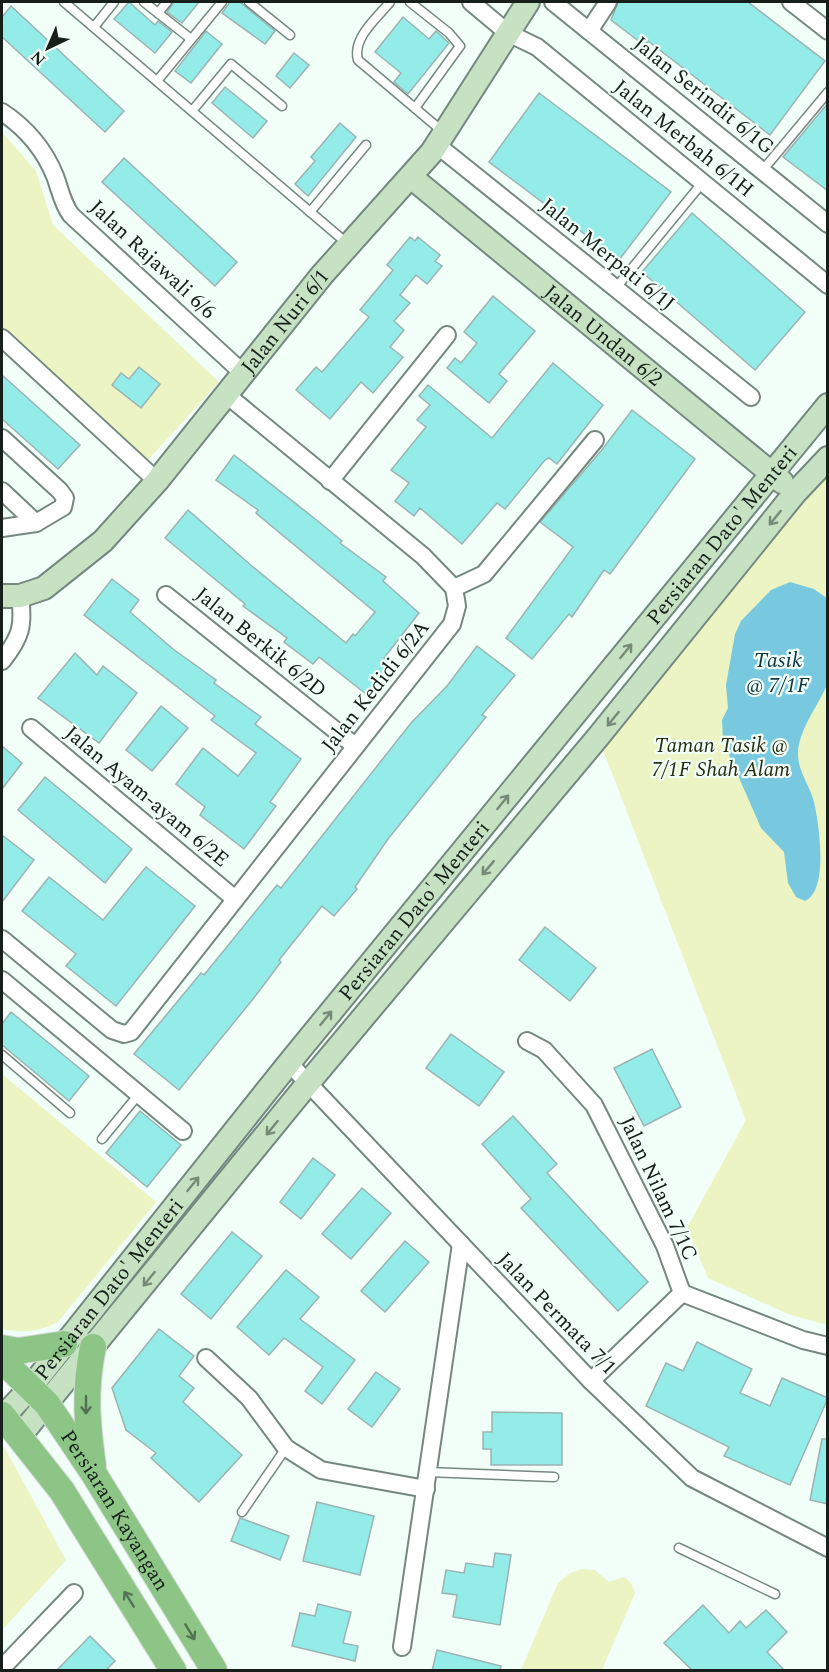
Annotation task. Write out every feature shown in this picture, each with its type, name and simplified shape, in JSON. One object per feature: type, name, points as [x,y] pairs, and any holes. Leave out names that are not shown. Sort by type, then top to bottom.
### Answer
[{"type":"main road","name":"Jalan Nuri 6/1","points":[[11,596],[44,588],[103,541],[157,481],[349,245],[411,177],[441,140],[528,2]]},
{"type":"main road","name":"Jalan Undan 6/2","points":[[411,177],[795,493]]},
{"type":"main road","name":"Persiaran Dato' Menteri","points":[[38,1396],[64,1344],[289,1063],[828,405]]},
{"type":"main road","name":"Persiaran Dato' Menteri","points":[[8,1423],[93,1347],[309,1082],[598,737],[795,493],[828,458]]},
{"type":"main road","points":[[2,1348],[18,1352],[64,1344]]},
{"type":"main road","points":[[93,1347],[86,1379],[86,1413],[94,1474]]},
{"type":"main road","name":"Persiaran Kayangan","points":[[2,1360],[38,1396],[94,1474],[214,1671]]},
{"type":"main road","name":"Persiaran Kayangan","points":[[8,1423],[62,1491],[173,1671]]},
{"type":"street","name":"Jalan Merbah 6/1H","points":[[471,2],[508,33],[537,47],[828,285]]},
{"type":"street","name":"Jalan Serindit 6/1G","points":[[553,2],[828,224]]},
{"type":"street","points":[[589,31],[608,2]]},
{"type":"street","points":[[792,2],[828,31]]},
{"type":"street","name":"Jalan Rajawali 6/6","points":[[2,112],[27,131],[44,154],[65,206],[71,214],[244,374]]},
{"type":"street","name":"Jalan Merpati 6/1J","points":[[441,140],[615,289],[751,397]]},
{"type":"street","points":[[330,481],[447,335]]},
{"type":"street","points":[[2,338],[157,481]]},
{"type":"street","points":[[228,396],[423,556],[454,588],[484,574],[595,440]]},
{"type":"street","points":[[2,438],[65,498],[63,507],[36,524],[2,528]]},
{"type":"street","points":[[2,491],[36,524]]},
{"type":"street","name":"Jalan Kedidi 6/2A","points":[[2,939],[112,1030],[124,1034],[131,1032],[452,624],[457,606],[454,588]]},
{"type":"street","name":"Jalan Berkik 6/2D","points":[[166,595],[356,746]]},
{"type":"street","points":[[2,661],[15,645],[24,621],[11,596]]},
{"type":"street","name":"Jalan Ayam-ayam 6/2E","points":[[31,728],[235,899]]},
{"type":"street","points":[[2,980],[183,1131]]},
{"type":"street","name":"Jalan Nilam 7/1C","points":[[527,1041],[544,1050],[594,1105],[665,1246],[682,1293],[591,1382]]},
{"type":"street","name":"Jalan Permata 7/1","points":[[289,1063],[591,1382],[692,1478],[828,1548]]},
{"type":"street","points":[[402,1647],[461,1244]]},
{"type":"street","points":[[682,1293],[802,1340],[828,1346]]},
{"type":"street","points":[[206,1358],[249,1398],[286,1448],[321,1470],[427,1481]]},
{"type":"street","points":[[2,1668],[74,1593]]},
{"type":"lane","points":[[64,2],[349,245]]},
{"type":"lane","points":[[94,27],[114,2]]},
{"type":"lane","points":[[144,2],[191,39]]},
{"type":"lane","points":[[158,13],[167,2]]},
{"type":"lane","points":[[157,81],[222,2]]},
{"type":"lane","points":[[249,2],[290,35]]},
{"type":"lane","points":[[390,2],[357,42],[358,60],[415,108],[441,140]]},
{"type":"lane","points":[[410,2],[448,33],[460,46],[415,108]]},
{"type":"lane","points":[[192,111],[231,64],[282,106]]},
{"type":"lane","points":[[762,171],[828,92]]},
{"type":"lane","points":[[310,212],[366,146]]},
{"type":"lane","points":[[615,289],[703,183]]},
{"type":"lane","points":[[2,1055],[70,1113]]},
{"type":"lane","points":[[102,1139],[139,1094]]},
{"type":"lane","points":[[242,1512],[286,1448]]},
{"type":"lane","points":[[427,1481],[554,1477]]},
{"type":"lane","points":[[679,1548],[775,1594]]},
{"type":"green space","points":[[2,132],[36,171],[53,225],[219,382],[147,461],[2,328]]},
{"type":"green space","name":"Taman Tasik @ 7/1F Shah Alam","points":[[827,459],[827,1325],[788,1314],[708,1278],[687,1228],[746,1120],[598,737]]},
{"type":"green space","points":[[2,1074],[156,1202],[58,1322],[31,1331],[2,1329]]},
{"type":"green space","points":[[2,1443],[66,1560],[2,1630]]},
{"type":"green space","points":[[581,1569],[595,1570],[609,1582],[624,1577],[632,1584],[635,1593],[602,1670],[521,1670],[558,1583],[570,1573]]},
{"type":"water","name":"Tasik @ 7/1F","points":[[790,582],[814,589],[828,599],[826,687],[806,724],[798,753],[800,768],[814,802],[820,840],[820,871],[817,884],[812,895],[805,901],[796,897],[788,883],[784,852],[761,828],[723,741],[722,720],[728,708],[726,685],[735,634],[741,621],[771,590]]},
{"type":"building","points":[[129,2],[155,25],[158,21],[172,32],[155,53],[114,19]]},
{"type":"building","points":[[174,2],[199,2],[182,23],[167,12]]},
{"type":"building","points":[[230,2],[240,2],[275,31],[265,44],[222,13]]},
{"type":"building","points":[[618,2],[748,2],[825,61],[770,135],[648,41],[645,46],[611,20]]},
{"type":"building","points":[[11,6],[124,111],[105,132],[2,37],[2,17]]},
{"type":"building","points":[[403,17],[429,39],[436,31],[449,43],[408,94],[394,82],[401,73],[375,52]]},
{"type":"building","points":[[206,31],[222,44],[191,83],[175,71]]},
{"type":"building","points":[[294,53],[309,65],[290,88],[276,76]]},
{"type":"building","points":[[225,87],[267,121],[253,138],[212,103]]},
{"type":"building","points":[[539,93],[671,192],[619,260],[489,162]]},
{"type":"building","points":[[828,103],[828,191],[783,157]]},
{"type":"building","points":[[340,123],[356,137],[308,196],[295,184],[315,161],[311,157]]},
{"type":"building","points":[[124,158],[237,262],[215,286],[102,182]]},
{"type":"building","points":[[692,213],[805,312],[755,370],[642,272]]},
{"type":"building","points":[[410,237],[415,241],[418,237],[440,255],[435,261],[442,266],[427,284],[416,275],[400,295],[410,303],[394,321],[404,330],[390,347],[403,357],[373,393],[361,382],[330,419],[296,390],[316,367],[322,372],[369,317],[360,310],[393,270],[387,265]]},
{"type":"building","points":[[493,296],[535,331],[499,374],[507,381],[489,403],[447,368],[455,358],[461,363],[477,343],[464,332]]},
{"type":"building","points":[[553,363],[603,405],[557,464],[549,458],[545,460],[505,509],[497,503],[462,544],[420,508],[414,516],[395,501],[409,483],[391,470],[426,427],[417,420],[430,405],[419,396],[428,385],[492,438]]},
{"type":"building","points":[[139,367],[160,384],[141,408],[112,385],[121,373],[129,379]]},
{"type":"building","points":[[2,375],[80,445],[58,469],[2,419]]},
{"type":"building","points":[[632,410],[695,459],[610,574],[604,570],[572,617],[569,614],[532,659],[506,638],[573,547],[540,522],[601,451]]},
{"type":"building","points":[[234,455],[342,541],[340,543],[386,577],[383,581],[419,613],[384,658],[391,663],[366,694],[319,657],[313,664],[284,642],[287,638],[243,606],[245,604],[165,538],[188,510],[346,643],[375,612],[256,513],[258,510],[216,480]]},
{"type":"building","points":[[112,579],[139,600],[130,612],[173,649],[216,680],[214,683],[261,717],[255,724],[301,759],[270,802],[276,806],[244,849],[200,815],[205,807],[176,784],[203,748],[238,776],[256,753],[211,720],[215,716],[84,615]]},
{"type":"building","points":[[477,646],[515,675],[482,715],[486,717],[388,839],[355,887],[357,889],[334,916],[322,906],[279,960],[281,962],[253,999],[179,1090],[134,1054],[201,973],[204,975],[277,885],[281,888],[411,723],[447,686]]},
{"type":"building","points":[[75,653],[97,675],[103,666],[137,693],[99,743],[38,698]]},
{"type":"building","points":[[161,706],[188,728],[152,771],[126,750]]},
{"type":"building","points":[[2,746],[22,763],[2,789]]},
{"type":"building","points":[[45,777],[132,849],[105,883],[18,810]]},
{"type":"building","points":[[2,835],[34,860],[2,902]]},
{"type":"building","points":[[146,867],[195,906],[116,1006],[66,966],[76,954],[22,911],[49,877],[103,920]]},
{"type":"building","points":[[545,927],[596,968],[570,1001],[519,960]]},
{"type":"building","points":[[11,1012],[89,1076],[69,1101],[2,1045],[2,1024]]},
{"type":"building","points":[[451,1034],[504,1072],[479,1106],[426,1068]]},
{"type":"building","points":[[652,1049],[681,1107],[644,1126],[614,1068]]},
{"type":"building","points":[[140,1111],[181,1145],[147,1187],[106,1153]]},
{"type":"building","points":[[513,1116],[557,1164],[547,1173],[648,1282],[618,1311],[521,1208],[531,1199],[482,1144]]},
{"type":"building","points":[[313,1158],[335,1175],[301,1219],[280,1202]]},
{"type":"building","points":[[362,1188],[391,1213],[351,1259],[322,1234]]},
{"type":"building","points":[[232,1232],[262,1256],[211,1319],[181,1294]]},
{"type":"building","points":[[405,1241],[429,1262],[385,1312],[361,1291]]},
{"type":"building","points":[[286,1270],[319,1297],[300,1319],[355,1360],[322,1404],[305,1391],[323,1367],[284,1338],[269,1355],[237,1327]]},
{"type":"building","points":[[159,1329],[194,1356],[179,1376],[194,1388],[183,1402],[242,1455],[199,1502],[151,1458],[156,1453],[126,1430],[112,1388]]},
{"type":"building","points":[[697,1342],[752,1369],[740,1393],[770,1406],[782,1378],[828,1398],[790,1485],[724,1456],[729,1447],[646,1406],[666,1363],[683,1371]]},
{"type":"building","points":[[376,1372],[400,1389],[372,1427],[348,1409]]},
{"type":"building","points":[[492,1412],[562,1413],[562,1465],[491,1465],[491,1449],[483,1449],[483,1432],[492,1432]]},
{"type":"building","points":[[822,1439],[828,1439],[828,1504],[810,1500]]},
{"type":"building","points":[[317,1502],[374,1516],[360,1575],[303,1561]]},
{"type":"building","points":[[240,1518],[289,1536],[280,1560],[231,1541]]},
{"type":"building","points":[[495,1553],[511,1555],[500,1625],[453,1617],[457,1595],[442,1593],[446,1570],[464,1573],[466,1563],[493,1567]]},
{"type":"building","points":[[318,1604],[351,1612],[343,1643],[358,1646],[355,1661],[292,1646],[300,1613],[315,1616]]},
{"type":"building","points":[[703,1605],[729,1633],[740,1621],[746,1628],[766,1610],[787,1632],[767,1652],[785,1671],[693,1671],[664,1643]]},
{"type":"building","points":[[90,1636],[115,1661],[105,1671],[56,1671]]},
{"type":"building","points":[[437,1650],[501,1666],[500,1671],[432,1671]]}]
